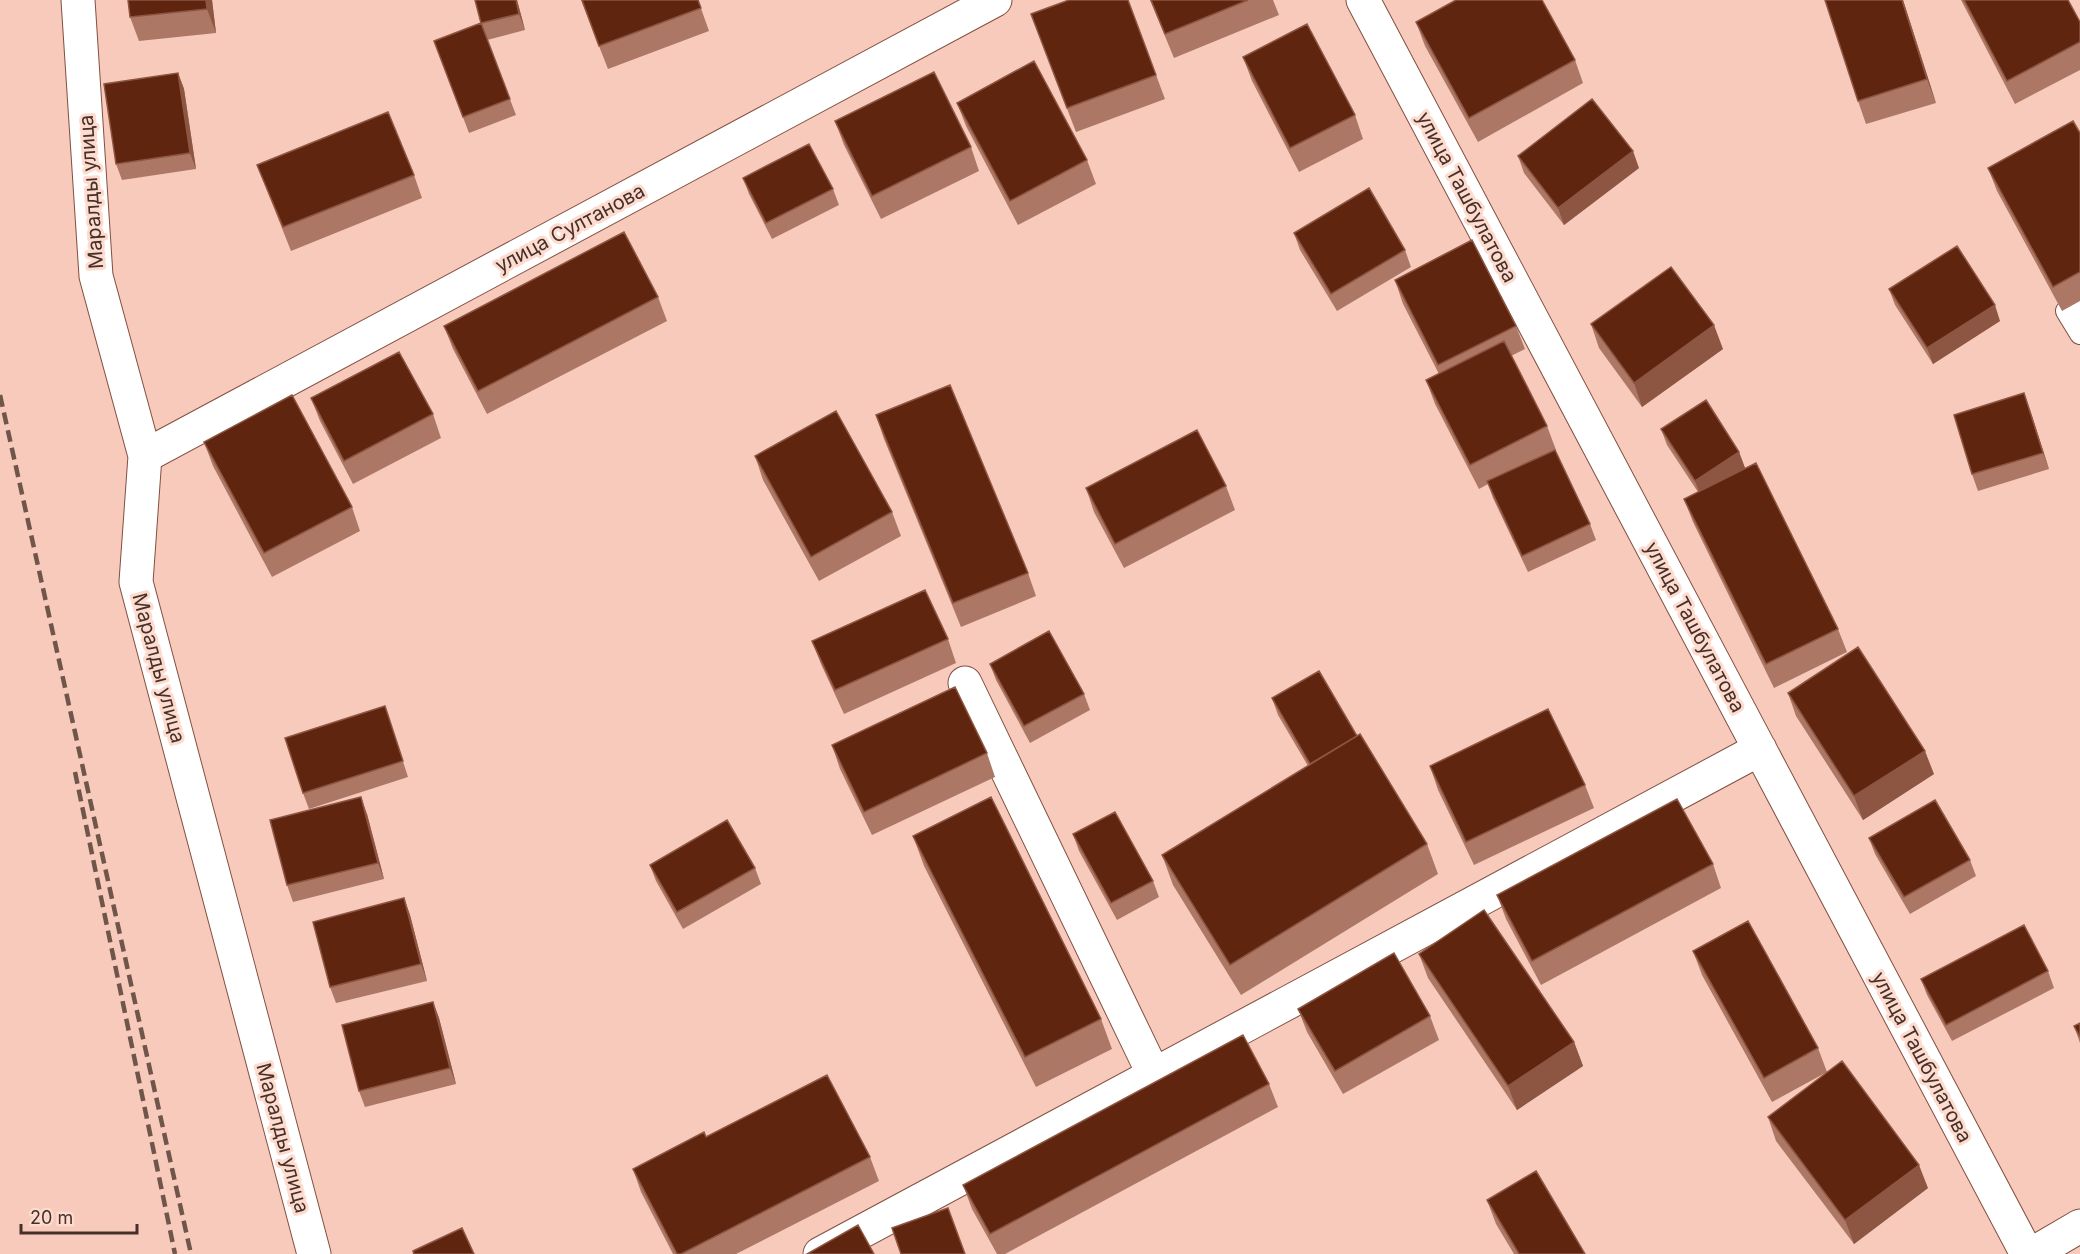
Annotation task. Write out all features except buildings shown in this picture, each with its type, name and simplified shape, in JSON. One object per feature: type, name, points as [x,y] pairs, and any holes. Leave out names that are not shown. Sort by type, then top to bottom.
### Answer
[{"type":"street","name":"Маралды улица","points":[[78,0],[96,276],[145,456],[136,582],[314,1254]]},
{"type":"street","name":"улица Султанова","points":[[145,456],[995,0]]},
{"type":"street","name":"улица Ташбулатова","points":[[1363,0],[2027,1254]]},
{"type":"street","points":[[965,683],[1154,1075]]},
{"type":"street","points":[[820,1254],[1760,749]]},
{"type":"street","points":[[2032,1254],[2080,1226]]},
{"type":"lane","points":[[2080,303],[2066,311],[2080,334]]},
{"type":"railway","points":[[0,395],[191,1254]]},
{"type":"railway","points":[[75,772],[175,1254]]}]
